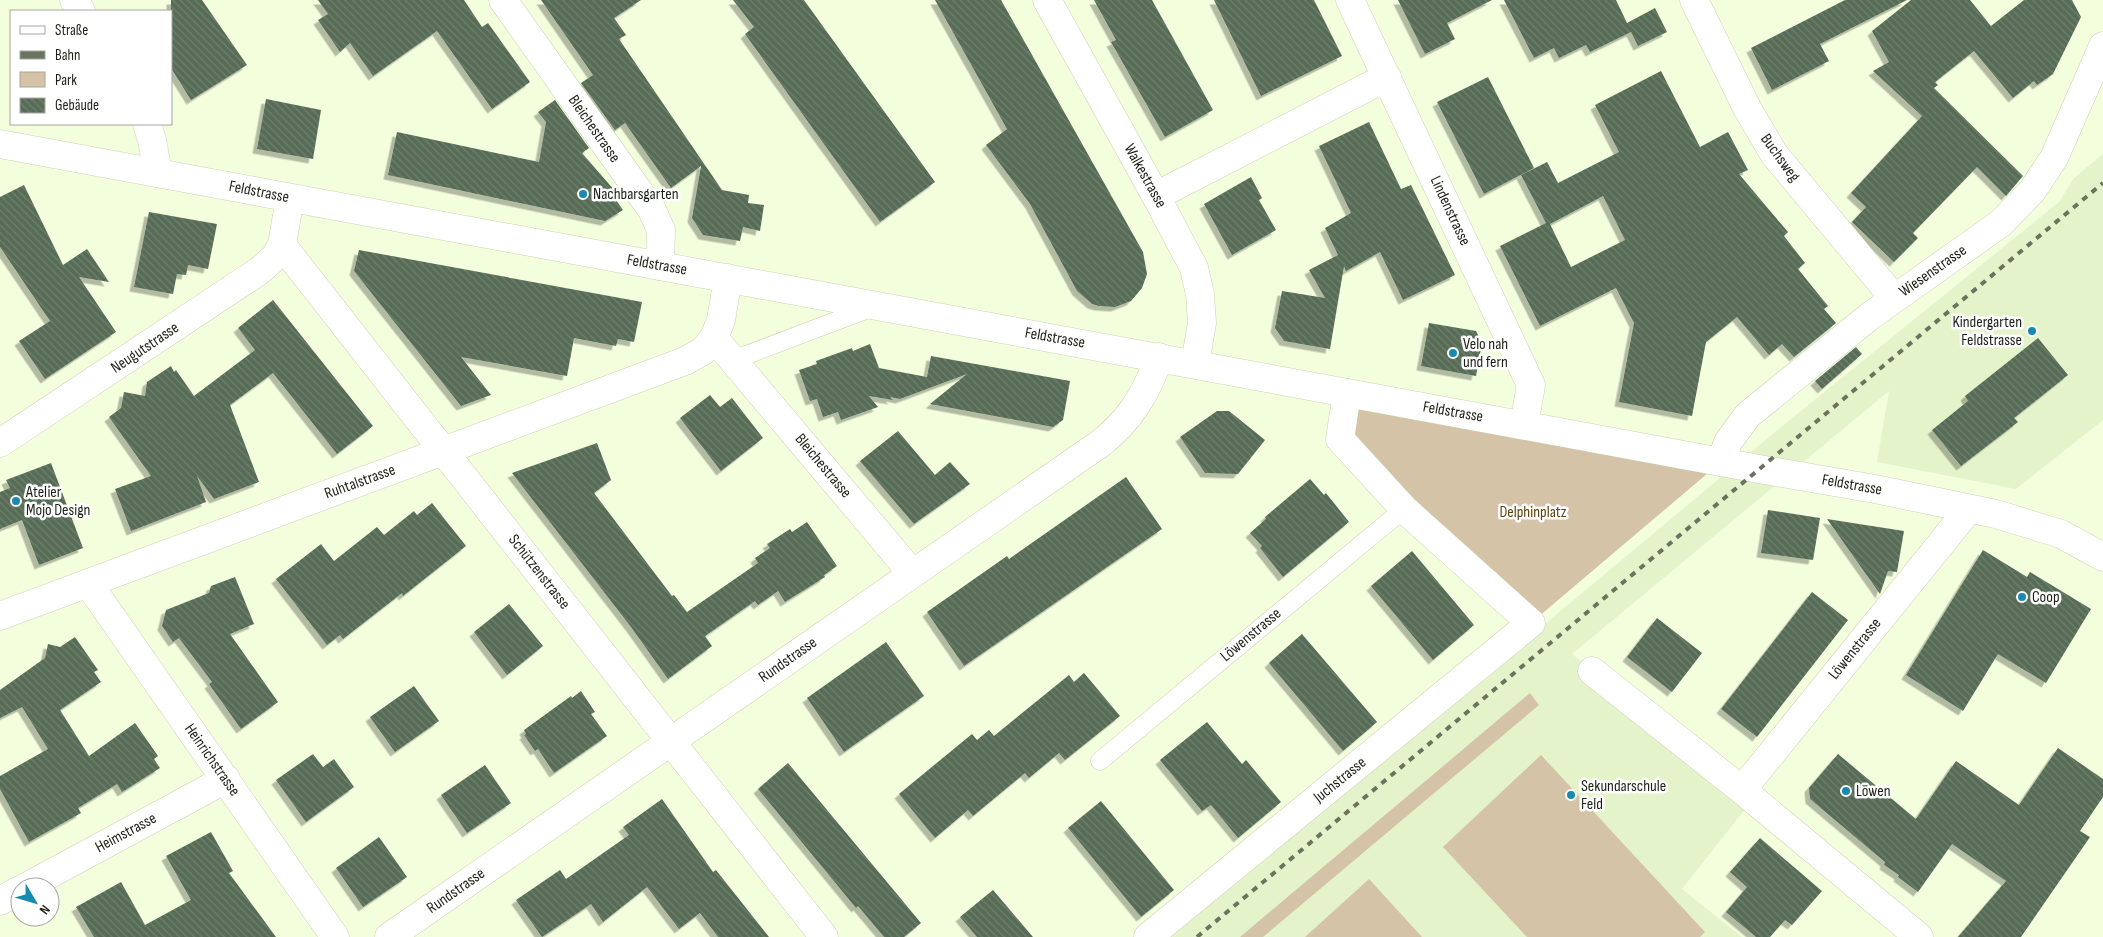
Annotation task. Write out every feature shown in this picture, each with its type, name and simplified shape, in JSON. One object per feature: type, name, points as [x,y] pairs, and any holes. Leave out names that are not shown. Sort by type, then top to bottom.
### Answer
[{"type":"street","name":"Bleichestrasse","points":[[503,0],[652,210],[661,230],[660,266]]},
{"type":"street","name":"Walkestrasse","points":[[1047,0],[1188,256],[1197,281],[1202,323],[1195,364]]},
{"type":"street","name":"Lindenstrasse","points":[[1350,0],[1531,385],[1524,425]]},
{"type":"street","name":"Buchsweg","points":[[1694,0],[1747,108],[1774,154],[1894,298]]},
{"type":"street","name":"Wiesenstrasse","points":[[1721,462],[1728,442],[1748,415],[1894,298],[2001,223],[2032,192],[2054,158],[2103,46]]},
{"type":"street","points":[[1156,196],[1387,77]]},
{"type":"street","points":[[146,125],[152,140],[158,173]]},
{"type":"street","name":"Feldstrasse","points":[[0,144],[1875,489],[1996,514],[2061,534],[2103,557]]},
{"type":"street","points":[[282,245],[290,198]]},
{"type":"street","name":"Neugutstrasse","points":[[0,443],[259,271],[275,257],[282,245]]},
{"type":"street","name":"Schützenstrasse","points":[[282,245],[824,937]]},
{"type":"street","points":[[714,338],[721,320],[728,278]]},
{"type":"street","name":"Bleichestrasse","points":[[714,338],[912,573]]},
{"type":"street","name":"Ruhtalstrasse","points":[[0,616],[685,361],[703,351],[714,338]]},
{"type":"street","name":"Rundstrasse","points":[[389,937],[1115,432],[1141,400],[1159,357]]},
{"type":"street","points":[[1347,393],[1340,439],[1404,509]]},
{"type":"street","name":"Juchstrasse","points":[[1148,937],[1531,623],[1404,509]]},
{"type":"street","name":"Löwenstrasse","points":[[1742,790],[1969,509]]},
{"type":"street","name":"Heinrichstrasse","points":[[88,583],[335,937]]},
{"type":"street","points":[[1592,671],[1742,790],[1919,937]]},
{"type":"street","name":"Heimstrasse","points":[[45,877],[226,779]]},
{"type":"lane","points":[[733,360],[876,306]]},
{"type":"lane","name":"Löwenstrasse","points":[[1100,761],[1404,509]]},
{"type":"shaded area","points":[[2103,154],[2103,420],[2016,489],[1877,462],[1889,391],[1572,654],[1753,799],[1682,889],[1742,937],[1170,937],[1775,432],[2059,202],[2074,178]]},
{"type":"green space","name":"Delphinplatz","points":[[1347,393],[1721,462],[1531,623],[1340,439]]},
{"type":"green space","points":[[1530,693],[1539,705],[1263,937],[1240,937]]},
{"type":"green space","points":[[1541,755],[1705,932],[1700,937],[1527,937],[1443,847]]},
{"type":"green space","points":[[1369,879],[1422,937],[1305,937]]},
{"type":"building","points":[[171,0],[202,0],[247,65],[191,100],[172,70]]},
{"type":"building","points":[[318,0],[464,0],[482,27],[488,23],[530,82],[492,109],[437,31],[373,76],[350,43],[340,52],[318,20],[328,14]]},
{"type":"building","points":[[541,0],[641,0],[614,18],[626,35],[619,39],[722,190],[749,195],[748,203],[764,205],[760,231],[743,227],[740,241],[703,235],[692,218],[701,166],[671,188],[625,123],[615,130],[581,83],[593,75]]},
{"type":"building","points":[[733,0],[804,0],[935,182],[880,222],[745,34],[754,27]]},
{"type":"building","points":[[935,0],[1001,0],[1143,252],[1147,274],[1142,288],[1131,301],[1115,307],[1099,306],[1092,304],[1077,291],[1030,204],[986,145],[1007,129]]},
{"type":"building","points":[[1094,0],[1152,0],[1213,110],[1165,137],[1111,42],[1116,40]]},
{"type":"building","points":[[1214,0],[1314,0],[1342,56],[1261,96]]},
{"type":"building","points":[[1398,0],[1492,0],[1447,23],[1455,39],[1425,54]]},
{"type":"building","points":[[1504,0],[1616,0],[1627,23],[1655,8],[1667,32],[1638,46],[1631,32],[1590,52],[1586,45],[1559,58],[1554,48],[1534,58]]},
{"type":"building","points":[[1845,0],[1907,0],[1820,44],[1829,61],[1772,90],[1751,48]]},
{"type":"building","points":[[1911,0],[1970,0],[1991,26],[2024,0],[2072,0],[2081,17],[2053,74],[2037,85],[2034,81],[2013,98],[1974,51],[1935,82],[1938,85],[1934,88],[2023,176],[2006,196],[1977,167],[1913,233],[1918,238],[1894,262],[1852,222],[1866,207],[1851,193],[1922,116],[1873,71],[1889,62],[1872,31]]},
{"type":"building","points":[[1661,71],[1700,147],[1728,132],[1748,170],[1739,174],[1788,232],[1784,236],[1805,263],[1798,269],[1828,306],[1824,309],[1836,323],[1794,357],[1782,344],[1769,355],[1737,317],[1706,342],[1692,416],[1619,402],[1634,323],[1616,288],[1540,326],[1500,246],[1546,223],[1521,175],[1547,162],[1558,183],[1619,152],[1595,105]],"holes":[[[1603,196],[1625,240],[1571,267],[1550,224]]]},
{"type":"building","points":[[1488,77],[1534,168],[1484,194],[1437,102]]},
{"type":"building","points":[[266,99],[321,110],[313,159],[257,149]]},
{"type":"building","points":[[555,100],[589,148],[582,153],[615,191],[614,197],[623,210],[605,221],[388,175],[397,132],[539,162],[546,122],[538,112]]},
{"type":"building","points":[[1369,122],[1401,189],[1411,185],[1455,275],[1403,300],[1380,252],[1346,271],[1344,266],[1330,349],[1284,341],[1275,328],[1282,291],[1325,298],[1309,270],[1338,255],[1325,228],[1351,213],[1319,146]]},
{"type":"building","points":[[1251,177],[1262,198],[1259,200],[1276,230],[1232,255],[1204,204]]},
{"type":"building","points":[[24,185],[63,265],[87,249],[109,282],[79,277],[116,332],[45,379],[19,341],[50,321],[0,247],[0,197]]},
{"type":"building","points":[[149,212],[217,224],[208,269],[188,265],[186,275],[177,274],[173,294],[134,287]]},
{"type":"building","points":[[359,250],[642,302],[634,342],[618,339],[616,346],[574,338],[567,376],[461,357],[491,395],[461,406],[354,271]]},
{"type":"building","points":[[273,300],[373,426],[337,454],[273,373],[230,405],[259,482],[214,499],[197,476],[206,502],[131,531],[115,489],[151,476],[109,417],[121,408],[124,392],[145,396],[147,382],[171,366],[174,372],[176,370],[194,396],[255,350],[238,328]]},
{"type":"building","points":[[1429,323],[1476,331],[1482,343],[1476,376],[1421,366]]},
{"type":"building","name":"Kindergarten Feldstrasse","points":[[2038,338],[2068,375],[2014,418],[2018,422],[1961,466],[1932,430],[1968,401],[1965,396]]},
{"type":"building","points":[[870,344],[879,368],[927,377],[931,356],[1070,381],[1063,420],[1053,427],[930,404],[967,374],[900,399],[890,397],[893,400],[869,396],[878,407],[841,420],[838,412],[823,417],[817,399],[810,401],[799,370],[817,364],[816,361],[852,348],[853,351]]},
{"type":"building","points":[[1856,347],[1862,354],[1822,389],[1815,381]]},
{"type":"building","points":[[710,395],[720,407],[732,398],[763,438],[721,471],[680,418]]},
{"type":"building","points":[[1217,411],[1229,411],[1265,440],[1238,474],[1205,473],[1180,437]]},
{"type":"building","points":[[898,431],[935,475],[950,462],[970,484],[914,524],[860,461]]},
{"type":"building","points":[[597,443],[611,480],[594,493],[672,596],[674,595],[687,612],[758,563],[755,558],[770,548],[767,544],[790,529],[792,532],[807,522],[837,566],[824,575],[825,577],[785,602],[778,591],[758,605],[755,601],[705,636],[712,646],[668,679],[631,627],[512,473]]},
{"type":"building","points":[[51,463],[83,548],[39,565],[22,520],[0,529],[0,492],[10,488],[6,480]]},
{"type":"building","points":[[1126,477],[1162,529],[964,666],[927,612],[1007,556],[1009,559]]},
{"type":"building","points":[[1310,479],[1324,495],[1326,493],[1349,522],[1283,577],[1260,548],[1262,546],[1250,533],[1266,519],[1265,517]]},
{"type":"building","points":[[432,503],[466,546],[403,596],[402,593],[343,639],[340,635],[327,645],[276,579],[321,544],[334,561],[377,527],[384,535],[414,511],[417,515]]},
{"type":"building","points":[[1768,510],[1820,518],[1813,560],[1761,553]]},
{"type":"building","points":[[1827,519],[1904,531],[1897,572],[1888,571],[1880,594]]},
{"type":"building","points":[[1983,550],[2027,577],[2030,572],[2091,609],[2046,683],[1998,654],[1963,711],[1906,675]]},
{"type":"building","points":[[1412,551],[1474,625],[1433,660],[1371,586]]},
{"type":"building","points":[[235,577],[254,624],[230,634],[278,702],[241,729],[209,684],[212,682],[179,638],[173,642],[162,626],[166,610],[209,593],[211,586]]},
{"type":"building","points":[[1812,592],[1848,620],[1757,737],[1721,709]]},
{"type":"building","points":[[509,604],[543,646],[507,675],[474,632]]},
{"type":"building","points":[[1657,618],[1702,653],[1672,692],[1627,657]]},
{"type":"building","points":[[1302,634],[1377,722],[1343,751],[1269,663]]},
{"type":"building","points":[[75,637],[98,670],[94,672],[101,682],[60,710],[89,756],[135,723],[158,756],[154,759],[160,768],[122,792],[117,784],[78,808],[81,813],[29,842],[0,789],[0,776],[48,749],[22,707],[0,718],[0,690],[45,658],[48,644],[60,647]]},
{"type":"building","points":[[886,642],[924,696],[844,752],[807,698]]},
{"type":"building","points":[[1084,673],[1120,716],[1065,760],[1059,753],[1029,778],[1025,773],[973,816],[968,810],[935,838],[899,794],[972,734],[977,740],[989,730],[994,736],[1069,675],[1074,682]]},
{"type":"building","points":[[414,686],[439,721],[395,752],[370,717]]},
{"type":"building","points":[[581,691],[595,712],[591,714],[607,736],[554,773],[538,749],[535,751],[524,735],[526,734],[524,730],[571,696],[572,698]]},
{"type":"building","points":[[1207,722],[1242,764],[1246,760],[1281,802],[1238,838],[1211,805],[1202,811],[1160,760]]},
{"type":"building","points":[[2058,748],[2103,779],[2103,797],[2080,831],[2090,837],[2021,937],[1958,937],[2006,881],[1952,844],[1918,892],[1884,865],[1885,862],[1810,799],[1809,788],[1838,754],[1916,819],[1956,761],[2019,805]]},
{"type":"building","points":[[313,754],[323,767],[334,759],[354,787],[306,822],[276,780]]},
{"type":"building","points":[[788,763],[921,923],[904,937],[884,937],[858,906],[856,908],[758,789]]},
{"type":"building","points":[[485,765],[511,803],[467,833],[441,795]]},
{"type":"building","points":[[662,799],[713,872],[716,870],[769,937],[718,937],[700,913],[679,929],[647,887],[603,922],[591,904],[542,937],[516,900],[560,870],[566,879],[629,835],[623,827]]},
{"type":"building","points":[[1101,801],[1174,890],[1141,917],[1068,828]]},
{"type":"building","points":[[211,832],[233,871],[229,873],[276,937],[94,937],[76,907],[121,882],[145,925],[191,900],[166,856]]},
{"type":"building","points":[[379,837],[407,877],[363,907],[336,868]]},
{"type":"building","points":[[1760,838],[1822,891],[1792,925],[1785,920],[1770,937],[1756,937],[1726,912],[1747,887],[1730,872]]},
{"type":"building","points":[[993,890],[1033,937],[977,937],[960,917]]},
{"type":"railway","points":[[1197,937],[2103,183]]},
{"type":"place","name":"Nachbarsgarten","points":[[583,194]]},
{"type":"place","name":"Kindergarten Feldstrasse","points":[[2032,331]]},
{"type":"place","name":"Velo nah und fern","points":[[1453,353]]},
{"type":"place","name":"Atelier Mojo Design","points":[[16,501]]},
{"type":"place","name":"Coop","points":[[2022,597]]},
{"type":"place","name":"Löwen","points":[[1846,791]]},
{"type":"place","name":"Sekundarschule Feld","points":[[1571,795]]}]
